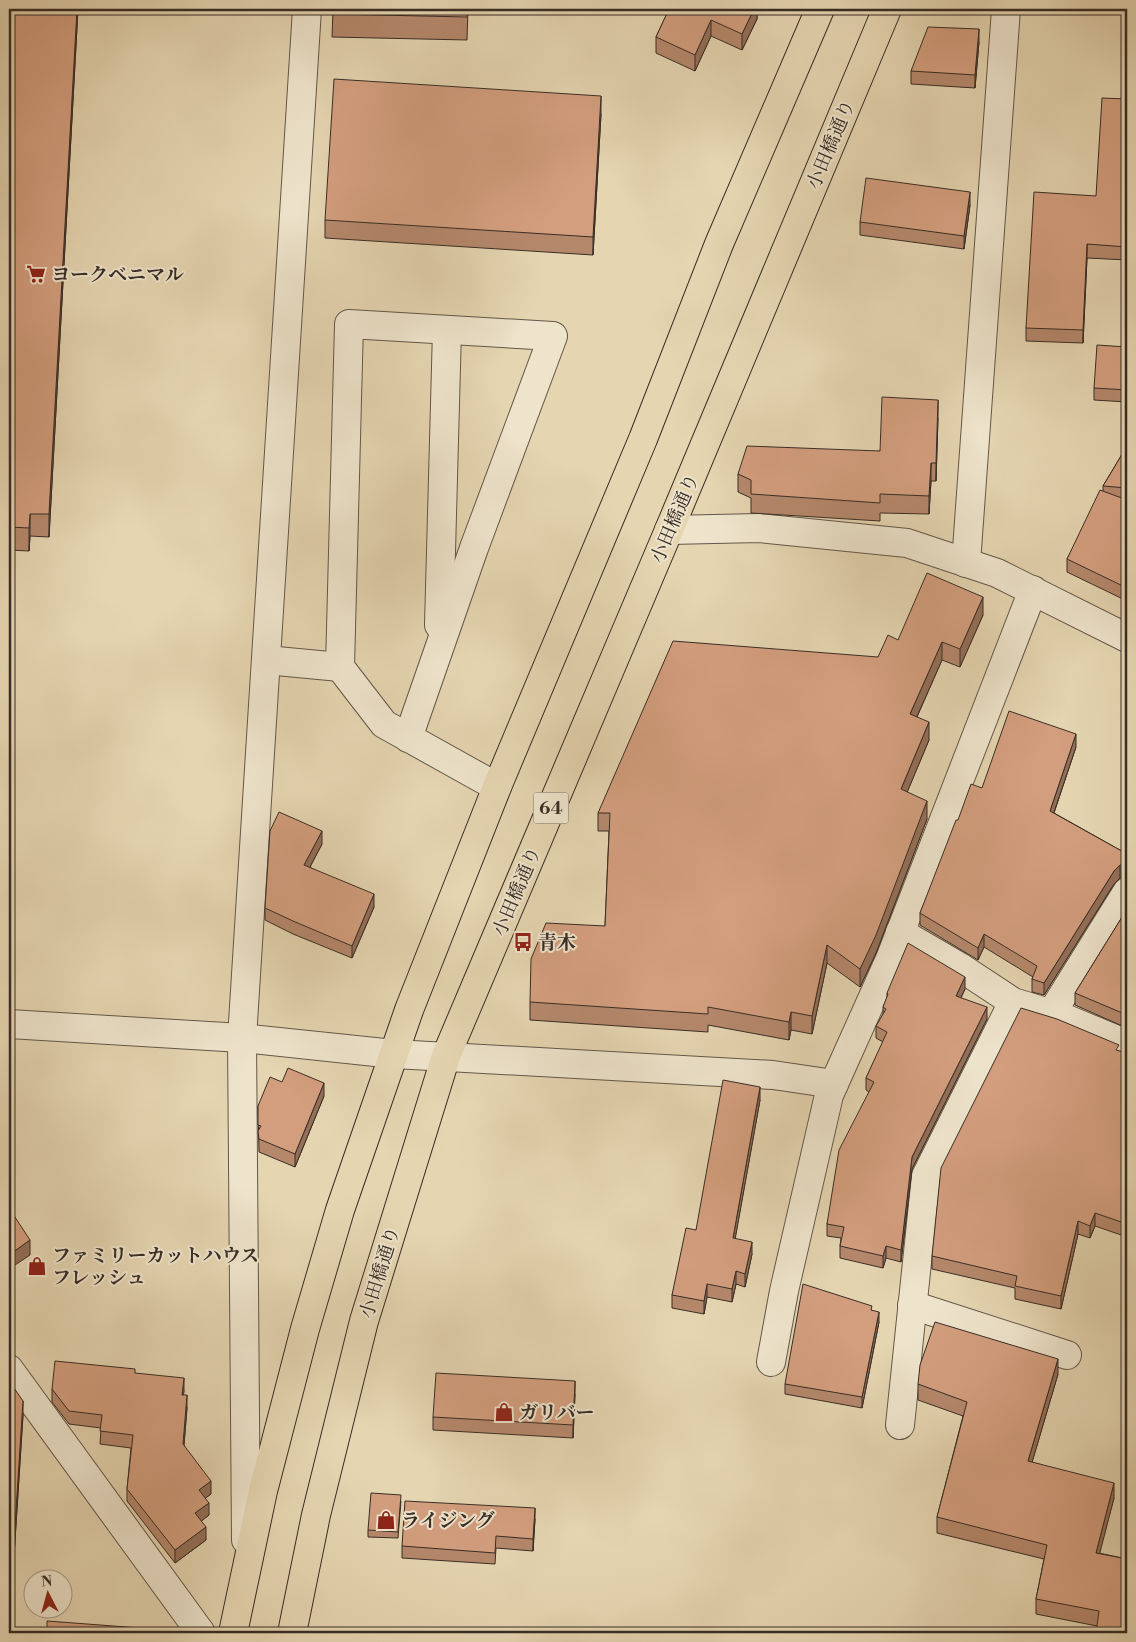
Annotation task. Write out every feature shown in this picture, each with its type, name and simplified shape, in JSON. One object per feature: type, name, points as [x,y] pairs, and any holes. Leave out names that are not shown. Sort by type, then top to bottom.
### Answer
[{"type":"main road","points":[[233,1633],[263,1491],[305,1329],[340,1210],[409,1010],[497,787],[639,448],[719,244],[820,9]]},
{"type":"main road","name":"小田橋通り","points":[[292,1633],[316,1515],[364,1321],[446,1056],[887,9]]},
{"type":"street","points":[[247,1565],[242,1038],[307,9]]},
{"type":"street","points":[[966,563],[1006,9]]},
{"type":"street","points":[[408,738],[474,548],[552,336],[349,324],[340,667],[384,724],[408,738],[497,787]]},
{"type":"street","points":[[439,650],[447,330]]},
{"type":"street","points":[[669,530],[759,528],[907,543],[997,573],[1127,638]]},
{"type":"street","points":[[771,1362],[784,1291],[829,1095],[890,959],[1033,590]]},
{"type":"street","points":[[266,660],[340,667]]},
{"type":"street","points":[[1051,1014],[1127,892]]},
{"type":"street","points":[[900,932],[960,967],[1013,1002],[1062,1017],[1127,1044]]},
{"type":"street","points":[[900,1425],[926,1176],[1013,1002]]},
{"type":"street","points":[[9,1024],[242,1038],[394,1054],[773,1075],[834,1084]]},
{"type":"street","points":[[912,1305],[1067,1356]]},
{"type":"street","points":[[9,1369],[201,1633]]},
{"type":"building","name":"ヨークベニマル","points":[[9,9],[77,9],[49,514],[30,514],[29,528],[9,527]]},
{"type":"building","points":[[333,9],[467,9],[467,17],[332,14]]},
{"type":"building","points":[[669,9],[754,9],[742,34],[711,20],[695,55],[656,37]]},
{"type":"building","points":[[928,27],[979,29],[975,75],[911,71]]},
{"type":"building","points":[[334,79],[601,96],[593,237],[325,220]]},
{"type":"building","points":[[1102,98],[1127,99],[1127,247],[1087,244],[1083,330],[1026,328],[1034,192],[1096,196]]},
{"type":"building","points":[[866,178],[970,192],[964,236],[860,222]]},
{"type":"building","points":[[1097,345],[1127,347],[1127,390],[1094,388]]},
{"type":"building","points":[[882,397],[938,400],[936,463],[931,463],[929,496],[880,494],[880,503],[751,494],[751,480],[738,474],[747,446],[880,451]]},
{"type":"building","points":[[1127,446],[1127,488],[1103,486]]},
{"type":"building","points":[[1100,490],[1127,500],[1127,588],[1067,559]]},
{"type":"building","points":[[927,573],[983,597],[960,649],[942,642],[910,714],[929,722],[901,789],[927,801],[876,935],[860,969],[827,945],[812,1016],[791,1012],[789,1022],[708,1007],[708,1014],[530,1002],[531,959],[546,923],[605,926],[610,813],[598,813],[673,641],[878,657],[888,635],[898,640]]},
{"type":"building","points":[[1009,711],[1076,734],[1050,811],[1127,854],[1127,864],[1120,865],[1114,871],[1044,983],[1032,979],[1037,966],[984,934],[978,948],[920,913],[971,784],[982,788]]},
{"type":"building","points":[[279,812],[322,831],[304,865],[374,894],[352,946],[265,908],[270,831]]},
{"type":"building","points":[[1127,909],[1127,1015],[1075,993]]},
{"type":"building","points":[[908,943],[965,977],[956,996],[987,1007],[912,1157],[901,1250],[886,1246],[883,1256],[840,1246],[844,1227],[827,1224],[839,1150],[874,1082],[866,1078],[887,1032],[876,1026],[886,1009],[883,1007],[887,993]]},
{"type":"building","points":[[1021,1008],[1057,1019],[1119,1045],[1116,1050],[1127,1053],[1127,1224],[1095,1213],[1090,1226],[1078,1221],[1061,1296],[1015,1286],[1017,1276],[932,1256],[941,1168]]},
{"type":"building","points":[[288,1068],[324,1083],[295,1154],[259,1139],[258,1131],[261,1126],[258,1125],[258,1106],[270,1077],[282,1082]]},
{"type":"building","points":[[723,1080],[760,1087],[733,1238],[752,1242],[745,1274],[736,1271],[732,1289],[707,1284],[704,1301],[672,1295],[686,1228],[696,1230]]},
{"type":"building","points":[[9,1208],[30,1240],[9,1255]]},
{"type":"building","points":[[803,1284],[872,1306],[871,1310],[879,1312],[862,1397],[785,1384]]},
{"type":"building","points":[[935,1322],[1058,1359],[1028,1461],[1114,1483],[1096,1553],[1127,1559],[1127,1633],[1096,1633],[1099,1611],[1036,1599],[1047,1545],[937,1517],[967,1402],[918,1384],[920,1365]]},
{"type":"building","points":[[55,1361],[135,1369],[135,1373],[184,1378],[182,1395],[187,1395],[183,1444],[211,1481],[199,1490],[209,1503],[195,1513],[206,1527],[175,1550],[127,1489],[133,1435],[100,1431],[102,1415],[69,1411],[52,1389]]},
{"type":"building","name":"ガリバー","points":[[436,1373],[575,1381],[573,1425],[433,1417]]},
{"type":"building","points":[[9,1388],[14,1388],[23,1401],[14,1542],[9,1542]]},
{"type":"building","points":[[371,1493],[401,1495],[398,1532],[368,1530]]},
{"type":"building","points":[[405,1501],[535,1508],[533,1539],[496,1536],[495,1553],[402,1546]]},
{"type":"building","points":[[47,1621],[180,1631],[180,1633],[9,1633],[9,1627],[47,1630]]},
{"type":"place","name":"ヨークベニマル","points":[[36,274]]},
{"type":"place","name":"青木","points":[[523,942]]},
{"type":"place","name":"ファミリーカットハウス フレッシュ","points":[[37,1266]]},
{"type":"place","name":"ガリバー","points":[[504,1412]]},
{"type":"place","name":"ライジング","points":[[386,1520]]}]
